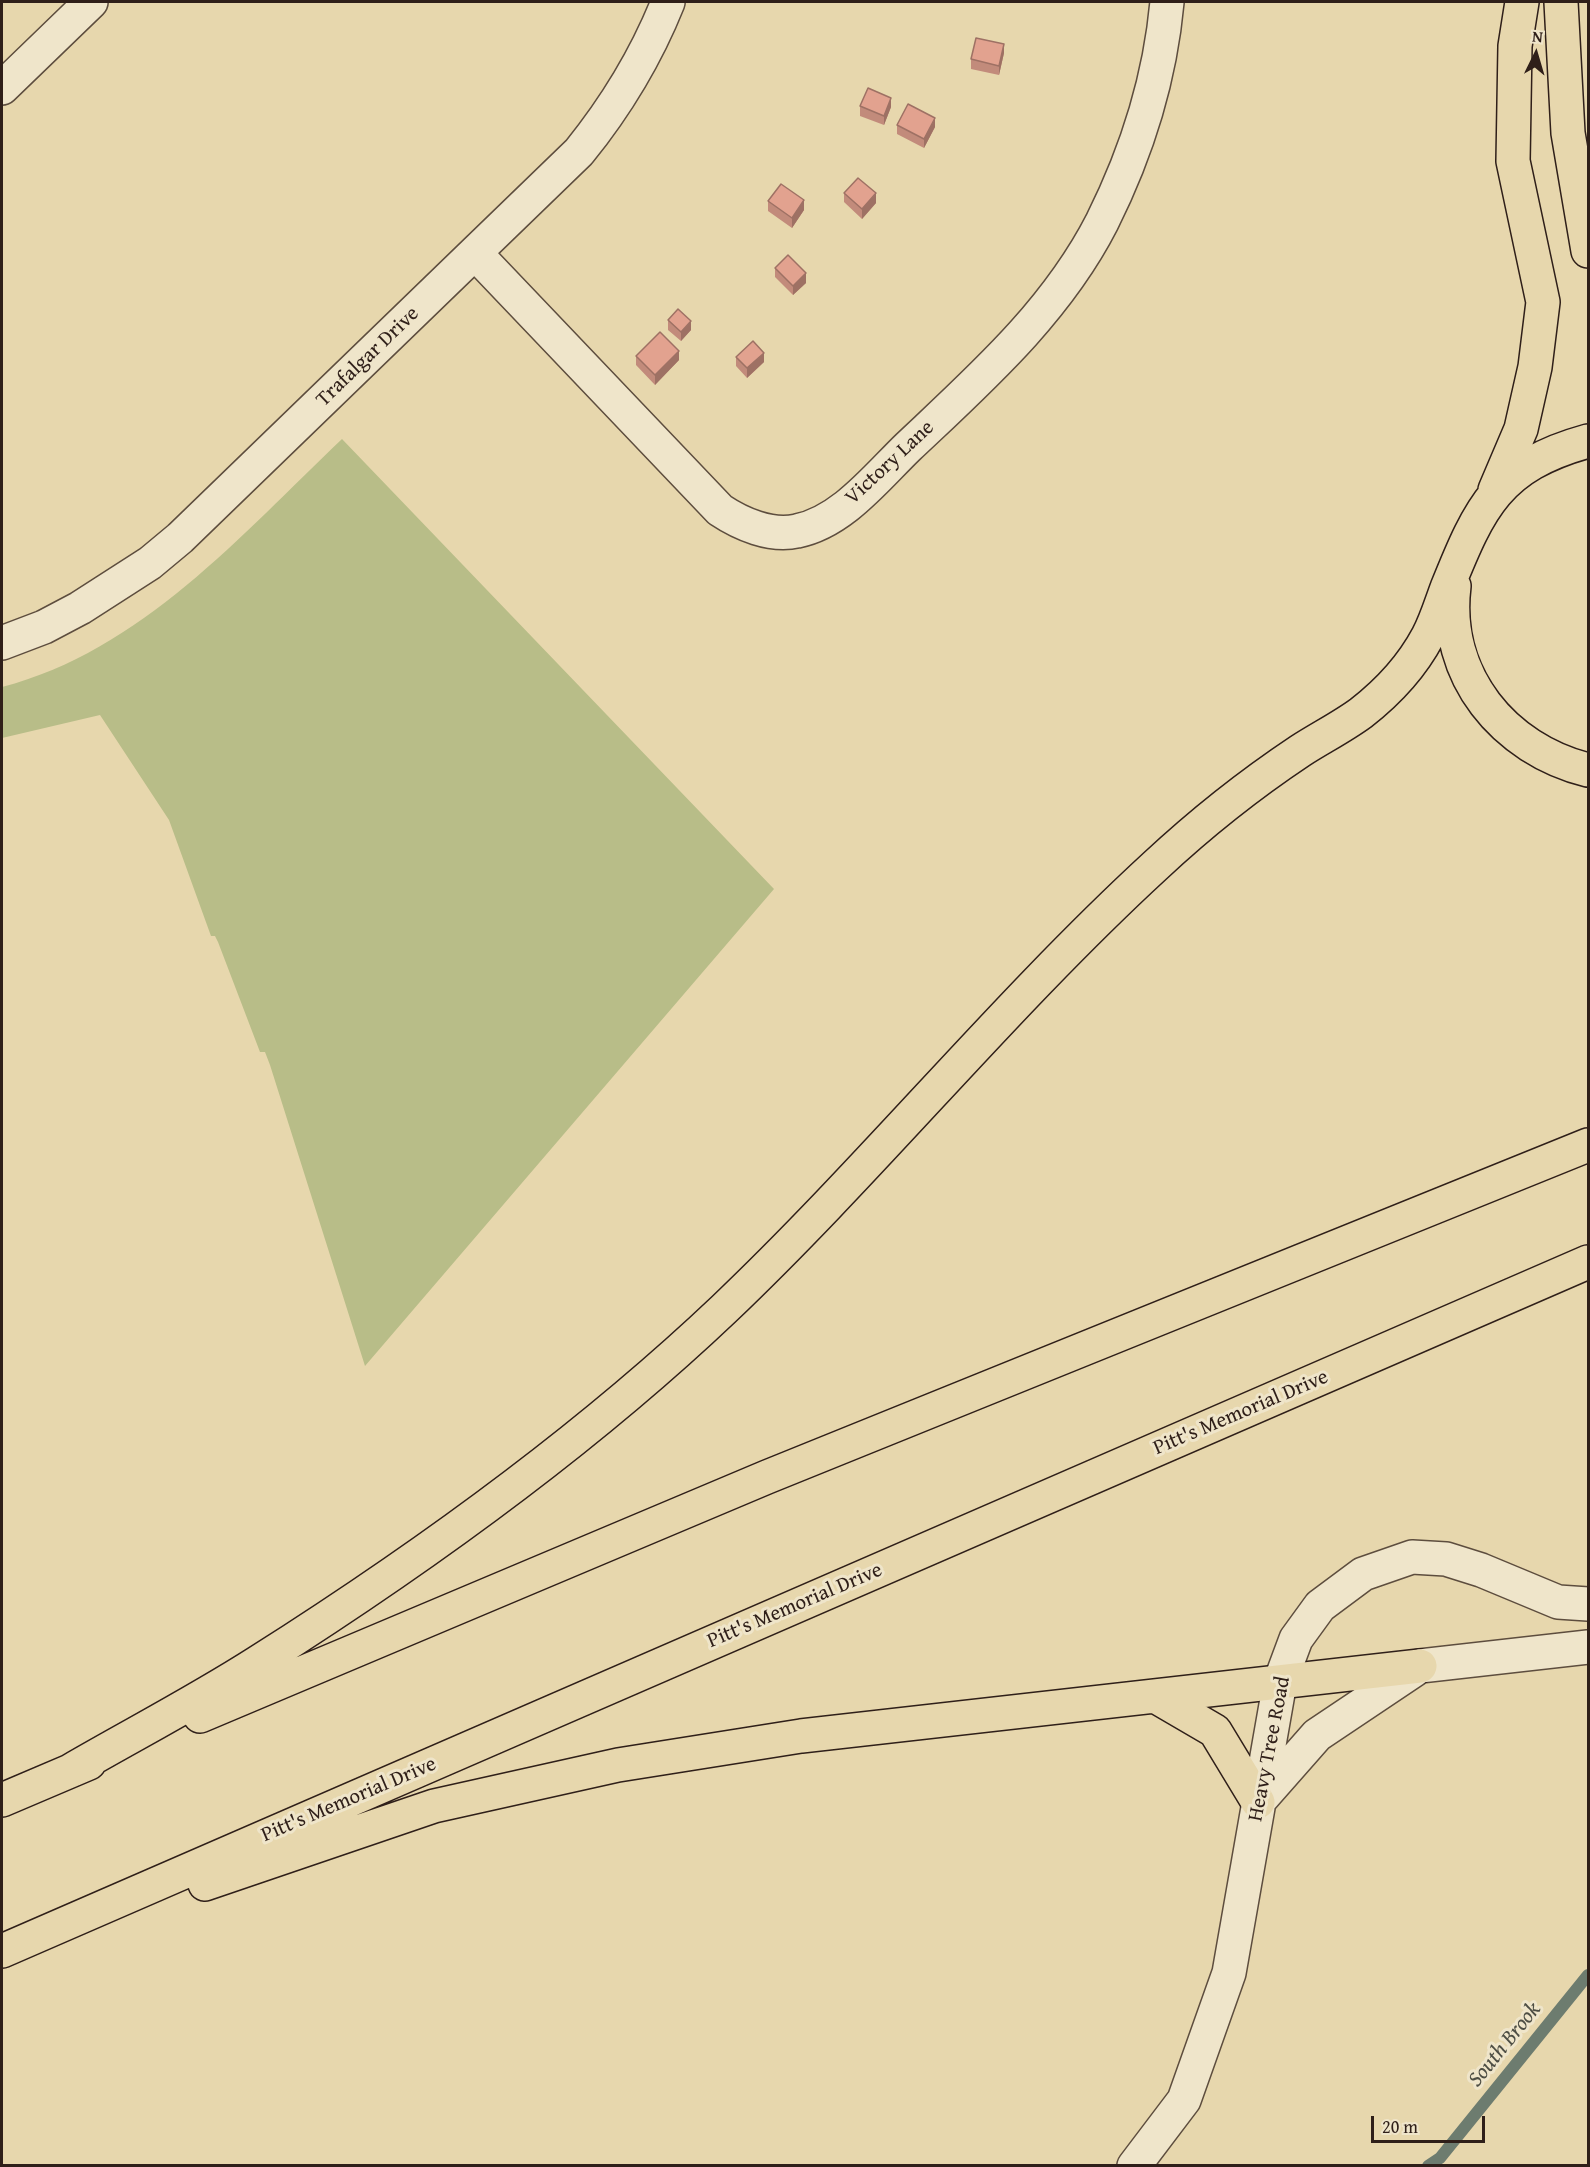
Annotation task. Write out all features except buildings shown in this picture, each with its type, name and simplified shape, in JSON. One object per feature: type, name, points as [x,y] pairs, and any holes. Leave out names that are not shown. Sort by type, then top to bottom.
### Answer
[{"type":"highway","points":[[1490,501],[1521,429],[1535,367],[1543,302],[1513,161],[1515,45],[1522,2]]},
{"type":"highway","points":[[1561,2],[1568,133],[1588,251]]},
{"type":"highway","points":[[70,1772],[254,1665],[421,1553],[595,1421],[723,1309],[842,1188],[1038,978],[1157,863],[1239,794],[1360,713],[1398,680],[1428,636],[1477,516],[1510,478],[1552,451],[1588,441]]},
{"type":"highway","points":[[1457,563],[1452,604],[1457,645],[1472,684],[1495,718],[1526,745],[1576,767],[1588,789]]},
{"type":"highway","points":[[2,1800],[756,1482],[1588,1145]]},
{"type":"highway","name":"Pitt's Memorial Drive","points":[[2,1952],[1588,1262]]},
{"type":"highway","points":[[2,1952],[434,1806],[618,1765],[801,1736],[1420,1666]]},
{"type":"highway","points":[[1155,1696],[1215,1731],[1258,1802]]},
{"type":"street","points":[[2,88],[91,2]]},
{"type":"street","name":"Trafalgar Drive","points":[[2,643],[44,627],[80,608],[150,563],[180,538],[558,174],[601,126],[640,65],[668,2]]},
{"type":"street","name":"Victory Lane","points":[[474,253],[720,510],[735,520],[764,529],[796,532],[814,525],[848,505],[998,361],[1044,310],[1080,261],[1102,223],[1138,137],[1159,64],[1167,2]]},
{"type":"street","name":"Heavy Tree Road","points":[[1134,2166],[1184,2100],[1229,1973],[1280,1682],[1296,1639],[1320,1606],[1363,1574],[1412,1557],[1446,1559],[1481,1570],[1558,1602],[1588,1604]]},
{"type":"street","points":[[1258,1802],[1317,1735],[1420,1666],[1588,1647]]},
{"type":"street","points":[[1542,1653],[1588,1658]]},
{"type":"green space","points":[[342,439],[774,889],[365,1366],[270,1065],[265,1052],[260,1052],[218,942],[215,936],[211,936],[169,820],[100,715],[2,738],[2,687],[52,670],[100,647],[144,618],[186,586],[227,550]]},
{"type":"waterway","name":"South Brook","points":[[1428,2166],[1440,2158],[1588,1975]]}]
